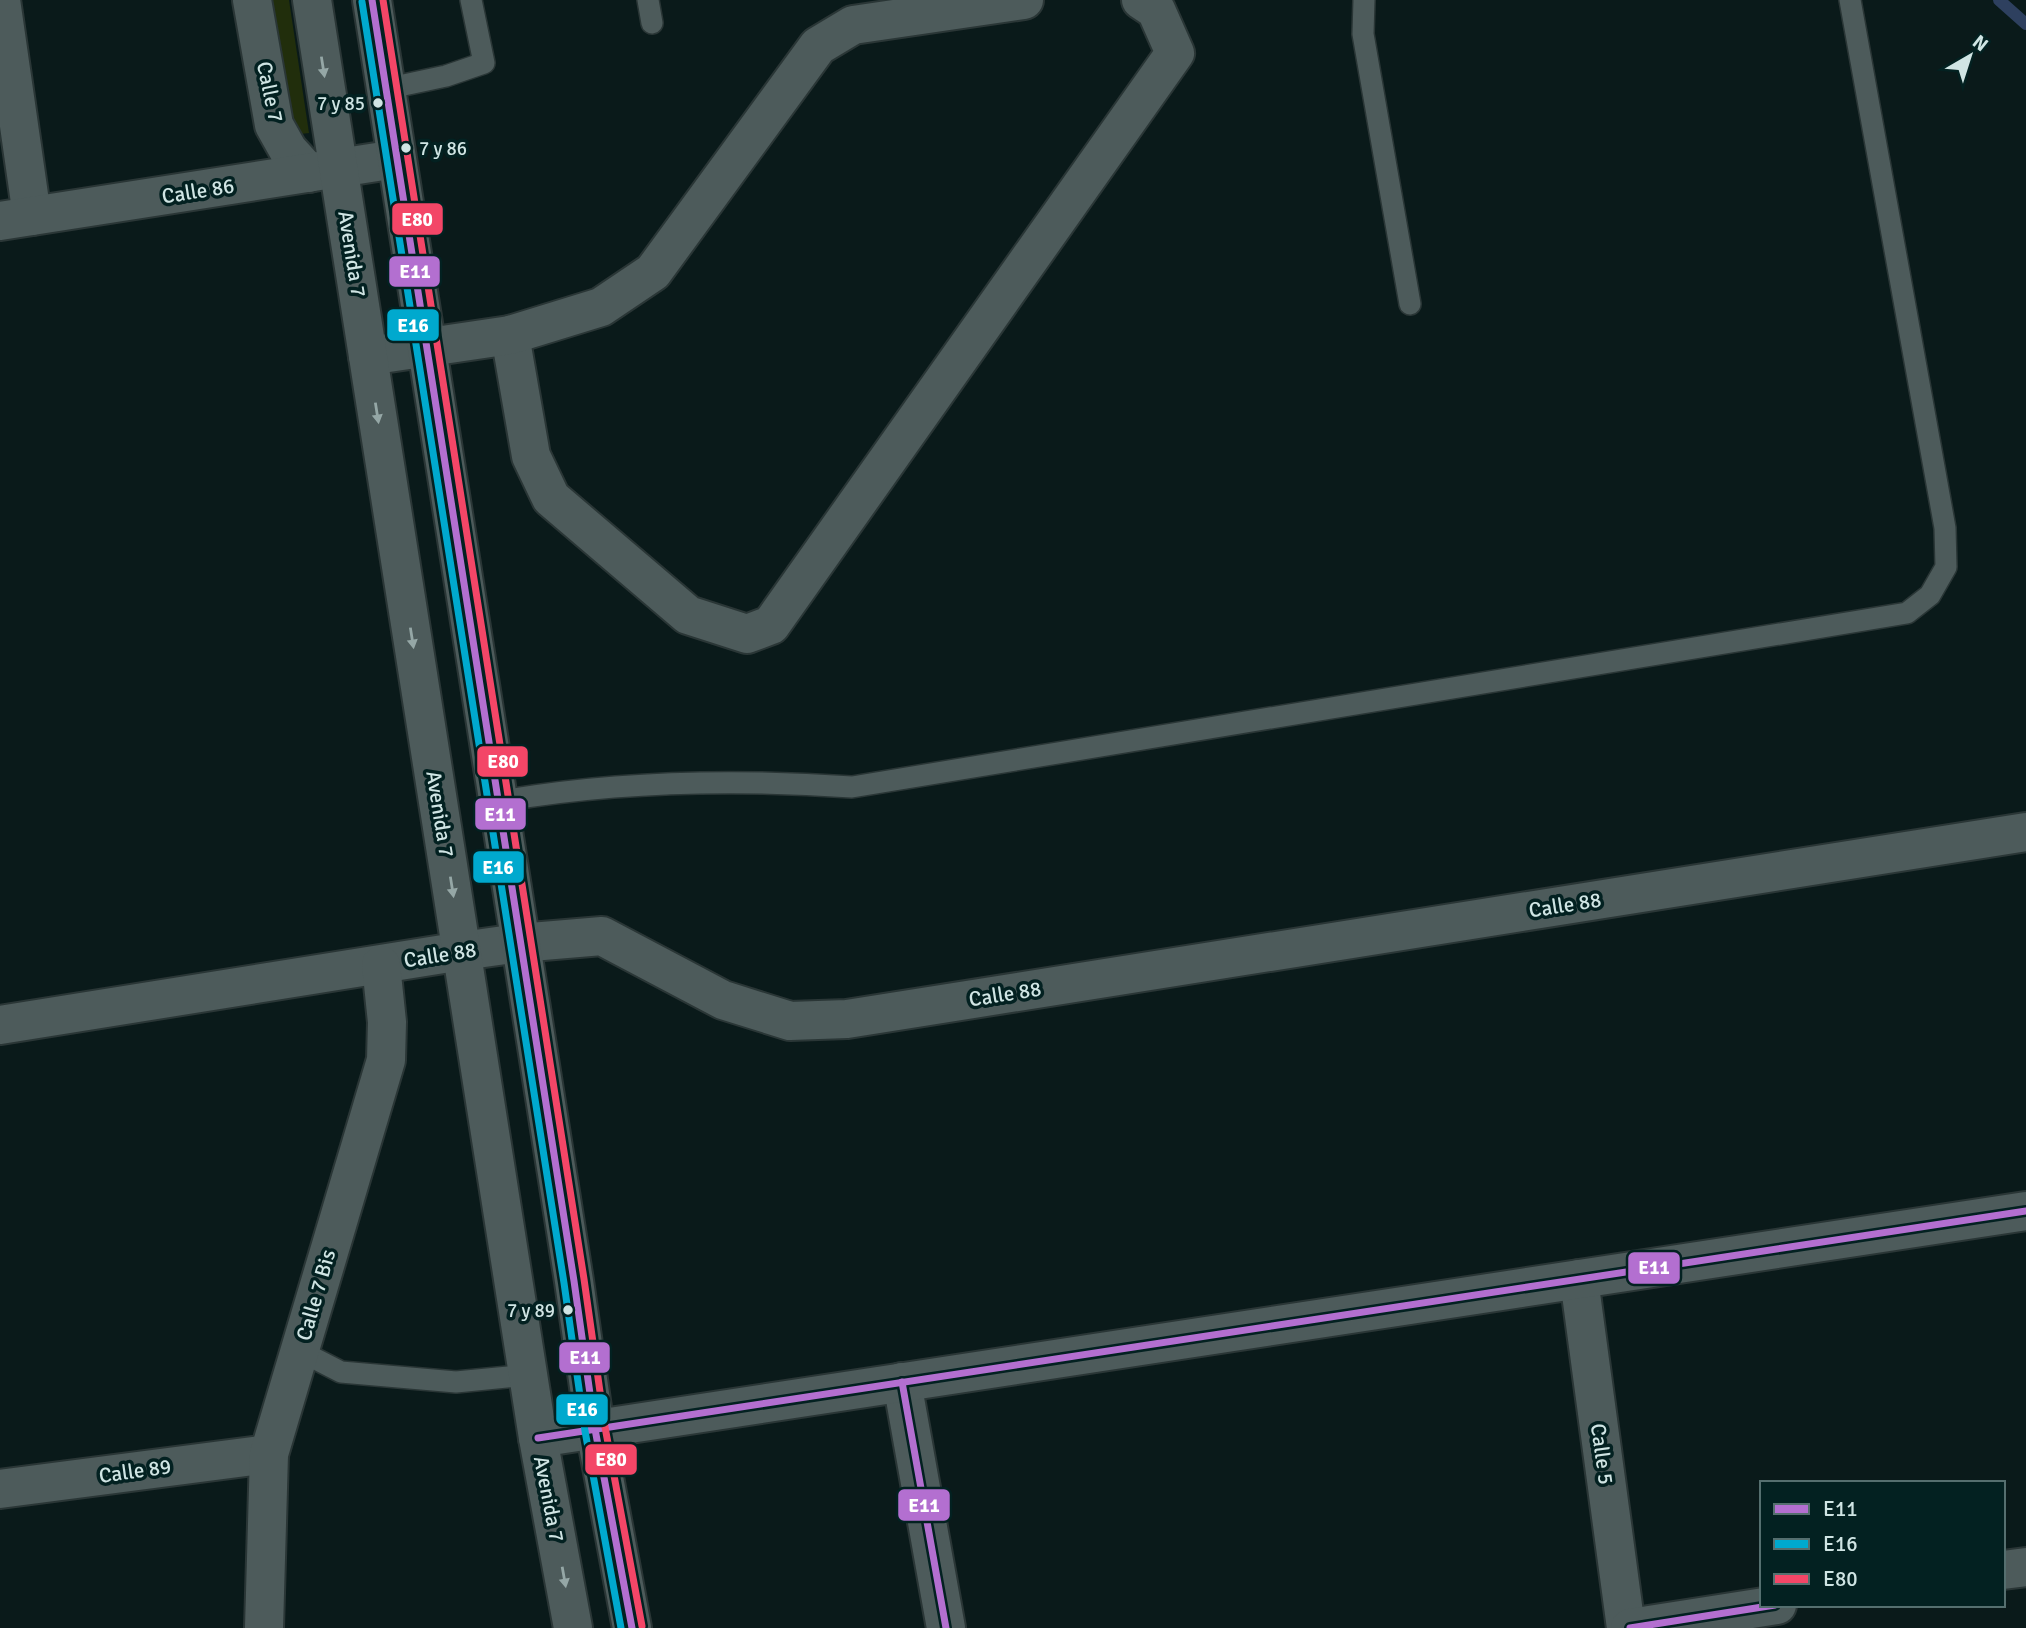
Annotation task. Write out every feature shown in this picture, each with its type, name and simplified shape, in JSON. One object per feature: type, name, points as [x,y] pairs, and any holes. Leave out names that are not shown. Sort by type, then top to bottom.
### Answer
[{"type":"street","points":[[1,0],[16,219]]},
{"type":"street","name":"Calle 7","points":[[252,0],[274,125],[288,150],[323,171]]},
{"type":"street","name":"Avenida 7","points":[[312,0],[323,171],[368,356],[538,1438],[573,1628]]},
{"type":"street","points":[[372,0],[595,1429],[632,1628]]},
{"type":"street","points":[[368,356],[510,335],[601,307],[653,272],[818,46],[853,25],[1024,0]]},
{"type":"street","points":[[510,335],[531,456],[551,498],[688,615],[747,634],[771,625],[1175,53],[1156,10],[1141,0]]},
{"type":"street","name":"Calle 86","points":[[16,219],[396,159]]},
{"type":"street","name":"Calle 88","points":[[0,1025],[462,951],[602,936],[723,1000],[790,1021],[847,1019],[2026,832]]},
{"type":"street","name":"Calle 7 Bis","points":[[264,1628],[269,1454],[386,1060],[387,1022],[381,965]]},
{"type":"street","points":[[538,1438],[2026,1212]]},
{"type":"street","name":"Calle 5","points":[[1579,1279],[1628,1628]]},
{"type":"street","points":[[902,1382],[946,1628]]},
{"type":"street","name":"Calle 89","points":[[0,1489],[269,1454]]},
{"type":"street","points":[[2005,1570],[2026,1567]]},
{"type":"street","points":[[1628,1628],[1764,1607]]},
{"type":"lane","points":[[385,89],[446,76],[484,63],[471,0]]},
{"type":"lane","points":[[648,0],[652,23]]},
{"type":"lane","points":[[1364,0],[1363,34],[1410,303]]},
{"type":"lane","points":[[496,802],[555,791],[625,786],[783,782],[852,787],[1907,613],[1930,595],[1946,567],[1945,528],[1850,0]]},
{"type":"lane","points":[[300,1351],[341,1372],[456,1382],[528,1375]]},
{"type":"green space","points":[[272,0],[289,0],[309,133],[293,135]]},
{"type":"waterway","points":[[1999,0],[2026,24]]},
{"type":"transit line","name":"E11","points":[[372,0],[595,1429],[632,1628]]},
{"type":"transit line","name":"E80","points":[[383,0],[605,1427],[642,1626]]},
{"type":"transit line","name":"E16","points":[[362,2],[585,1431],[621,1628]]},
{"type":"transit line","name":"E11","points":[[538,1438],[2026,1211]]},
{"type":"transit line","name":"E11","points":[[902,1382],[946,1628]]},
{"type":"transit line","name":"E11","points":[[1630,1628],[1762,1607]]},
{"type":"place","name":"7 y 85","points":[[378,103]]},
{"type":"place","name":"7 y 86","points":[[406,148]]},
{"type":"place","name":"7 y 89","points":[[568,1310]]}]
